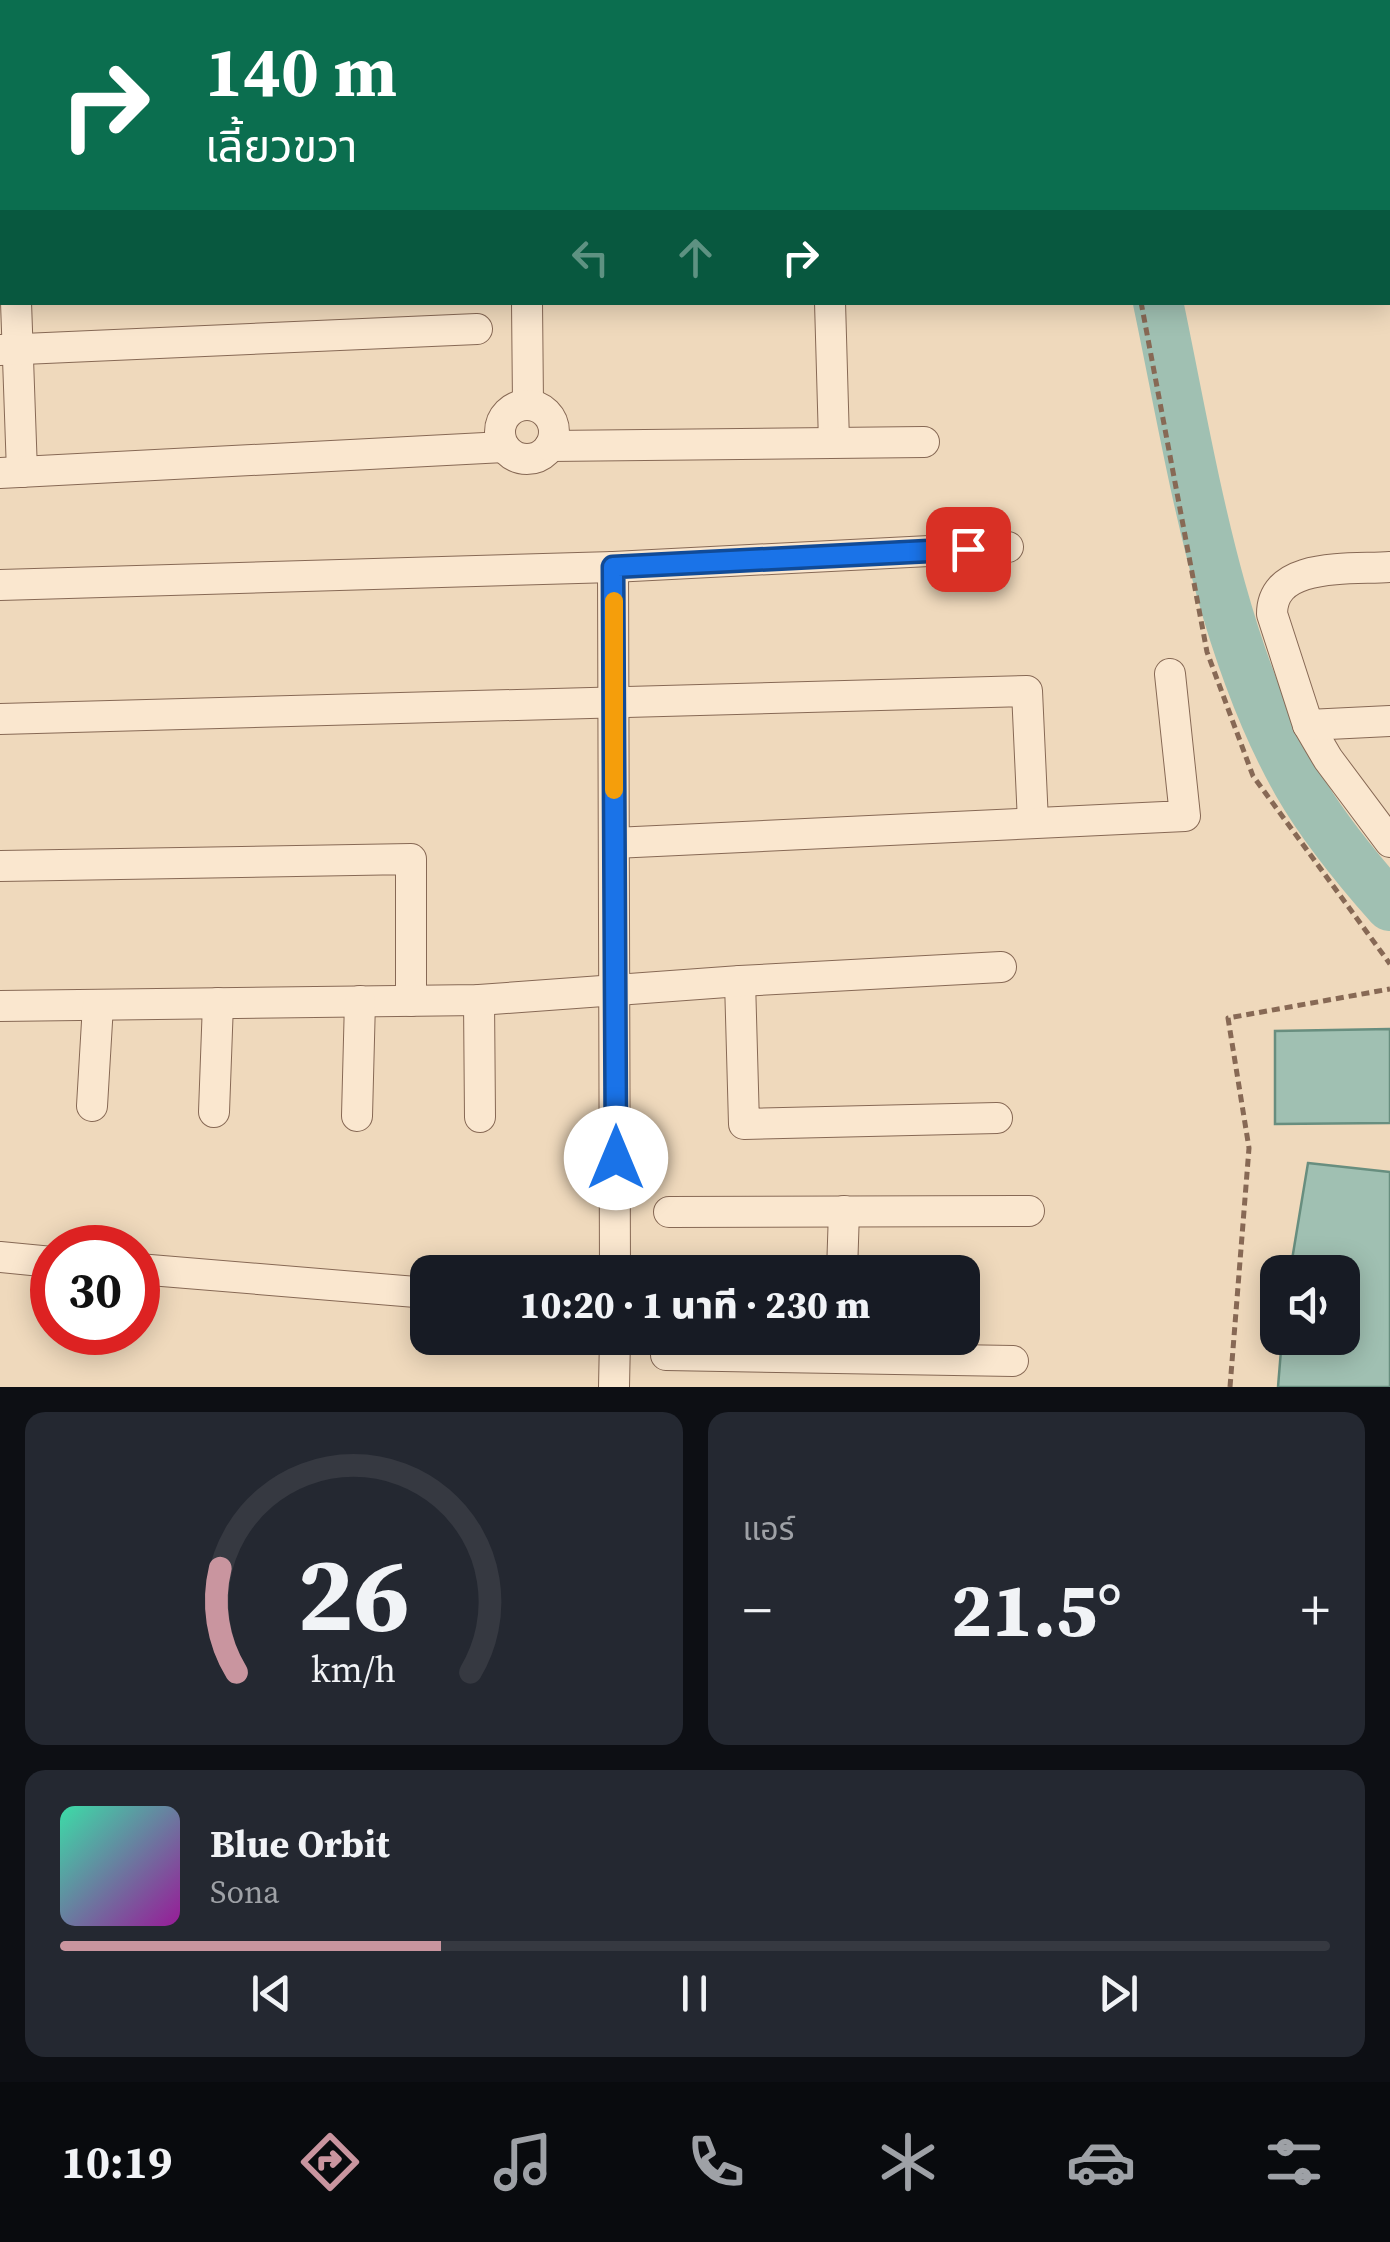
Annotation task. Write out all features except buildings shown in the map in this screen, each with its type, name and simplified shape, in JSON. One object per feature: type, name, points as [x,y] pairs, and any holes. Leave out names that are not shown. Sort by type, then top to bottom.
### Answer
[{"type":"street","points":[[16,305],[10,350],[11,473],[504,447],[527,459],[544,452],[554,437],[551,419],[528,404]]},
{"type":"street","points":[[527,305],[528,404]]},
{"type":"street","points":[[830,305],[834,442]]},
{"type":"street","points":[[10,350],[476,329]]},
{"type":"street","points":[[504,447],[500,431],[505,415],[528,404]]},
{"type":"street","points":[[550,446],[924,442]]},
{"type":"street","points":[[0,584],[613,567],[1008,547]]},
{"type":"street","points":[[613,567],[615,1255]]},
{"type":"street","points":[[1390,567],[1304,574],[1277,588],[1272,614],[1308,725],[1328,759],[1390,842]]},
{"type":"street","points":[[614,843],[1184,816],[1170,674]]},
{"type":"street","points":[[0,719],[1026,690],[1033,822]]},
{"type":"street","points":[[1308,725],[1390,720]]},
{"type":"street","points":[[0,866],[411,860],[411,1001]]},
{"type":"street","points":[[0,1006],[479,1000],[1001,968]]},
{"type":"street","points":[[740,981],[744,1124],[997,1118]]},
{"type":"street","points":[[479,1000],[480,1117]]},
{"type":"street","points":[[357,1116],[360,1001]]},
{"type":"street","points":[[214,1112],[218,1003]]},
{"type":"street","points":[[92,1106],[98,1005]]},
{"type":"street","points":[[670,1212],[1029,1211]]},
{"type":"street","points":[[843,1255],[844,1212]]},
{"type":"street","points":[[0,1258],[30,1260]]},
{"type":"street","points":[[160,1271],[410,1291]]},
{"type":"street","points":[[614,1387],[615,1355]]},
{"type":"street","points":[[666,1355],[1012,1361]]},
{"type":"path","points":[[1142,305],[1207,652],[1246,758],[1253,776],[1390,964]]},
{"type":"path","points":[[1230,1387],[1249,1148],[1228,1018],[1390,989]]},
{"type":"shaded area","points":[[1390,1029],[1390,1123],[1275,1124],[1275,1031]]},
{"type":"shaded area","points":[[1308,1163],[1390,1172],[1390,1387],[1278,1387],[1281,1355],[1360,1355],[1360,1255],[1293,1255]]},
{"type":"waterway","points":[[1159,305],[1210,549],[1247,672],[1270,730],[1307,799],[1390,906]]},
{"type":"slow traffic","points":[[614,601],[614,790]]},
{"type":"route","points":[[616,1158],[613,567],[968,549]]}]
